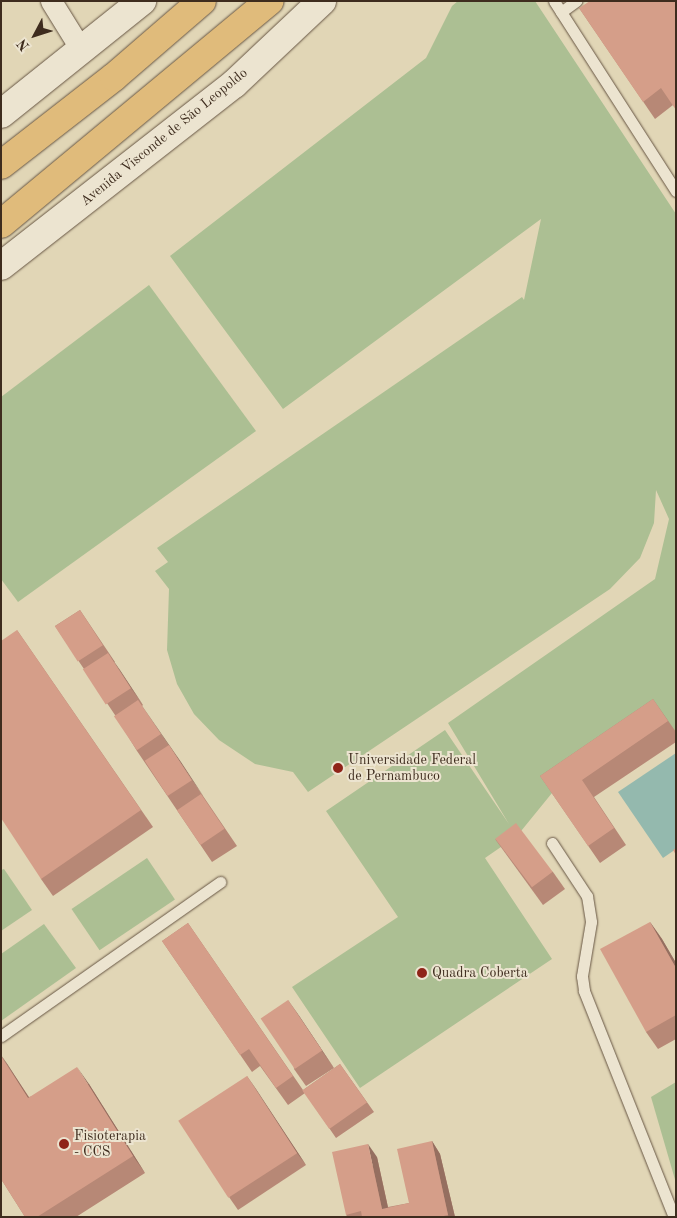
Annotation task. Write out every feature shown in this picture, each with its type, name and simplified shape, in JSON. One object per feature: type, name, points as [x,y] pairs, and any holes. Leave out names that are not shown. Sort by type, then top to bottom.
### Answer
[{"type":"highway","points":[[1,165],[114,76],[202,1]]},
{"type":"highway","points":[[1,224],[270,1]]},
{"type":"main road","points":[[1,114],[142,1]]},
{"type":"main road","name":"Avenida Visconde de São Leopoldo","points":[[1,266],[234,84],[322,1]]},
{"type":"street","points":[[51,1],[82,51]]},
{"type":"lane","points":[[554,1],[676,191]]},
{"type":"lane","points":[[561,12],[576,1]]},
{"type":"lane","points":[[552,843],[587,896],[591,922],[582,976],[584,991],[674,1217]]},
{"type":"lane","points":[[1,1036],[220,882]]},
{"type":"green space","points":[[458,1],[535,1],[676,214],[676,732],[552,793],[517,836],[485,858],[552,959],[360,1088],[292,987],[398,917],[326,811],[445,730],[509,824],[448,723],[655,579],[669,519],[656,490],[654,523],[640,558],[610,589],[308,792],[293,772],[255,764],[219,740],[194,714],[177,684],[167,650],[169,589],[155,571],[168,562],[157,548],[522,297],[524,300],[541,219],[283,409],[170,256],[426,58],[452,6]]},
{"type":"green space","points":[[149,285],[256,431],[18,602],[1,579],[1,397]]},
{"type":"green space","points":[[147,858],[175,899],[100,950],[72,909]]},
{"type":"green space","points":[[4,869],[32,910],[1,931],[1,870]]},
{"type":"green space","points":[[44,924],[76,968],[1,1021],[1,954]]},
{"type":"green space","points":[[676,1082],[676,1183],[651,1097]]},
{"type":"water","points":[[676,753],[676,849],[663,858],[618,792]]},
{"type":"building","points":[[590,1],[676,1],[676,110],[661,88],[643,102],[579,8]]},
{"type":"building","points":[[80,610],[103,645],[78,662],[55,626]]},
{"type":"building","points":[[17,630],[141,810],[41,879],[1,818],[1,641]]},
{"type":"building","points":[[108,653],[131,688],[106,705],[83,669]]},
{"type":"building","points":[[653,699],[668,721],[582,780],[614,828],[588,846],[540,776]]},
{"type":"building","points":[[138,700],[161,734],[137,750],[114,716]]},
{"type":"building","points":[[169,745],[192,780],[168,796],[145,761]]},
{"type":"building","points":[[201,794],[224,829],[200,845],[177,810]]},
{"type":"building","points":[[516,823],[553,872],[532,887],[495,839]]},
{"type":"building","points":[[650,922],[676,968],[676,1015],[646,1032],[600,949]]},
{"type":"building","points":[[188,923],[293,1076],[276,1088],[249,1049],[240,1055],[162,941]]},
{"type":"building","points":[[288,1000],[322,1051],[295,1069],[261,1018]]},
{"type":"building","name":"Fisioterapia - CCS","points":[[1,1056],[28,1098],[77,1067],[133,1156],[37,1217],[25,1217],[1,1179]]},
{"type":"building","points":[[340,1064],[367,1103],[329,1129],[302,1090]]},
{"type":"building","points":[[247,1076],[297,1153],[228,1198],[178,1121]]},
{"type":"building","points":[[432,1141],[448,1215],[439,1217],[362,1217],[361,1211],[346,1215],[332,1152],[368,1144],[382,1209],[409,1203],[397,1149]]},
{"type":"place","name":"Universidade Federal de Pernambuco","points":[[338,768]]},
{"type":"place","name":"Quadra Coberta","points":[[422,973]]},
{"type":"place","name":"Fisioterapia - CCS","points":[[64,1144]]}]
